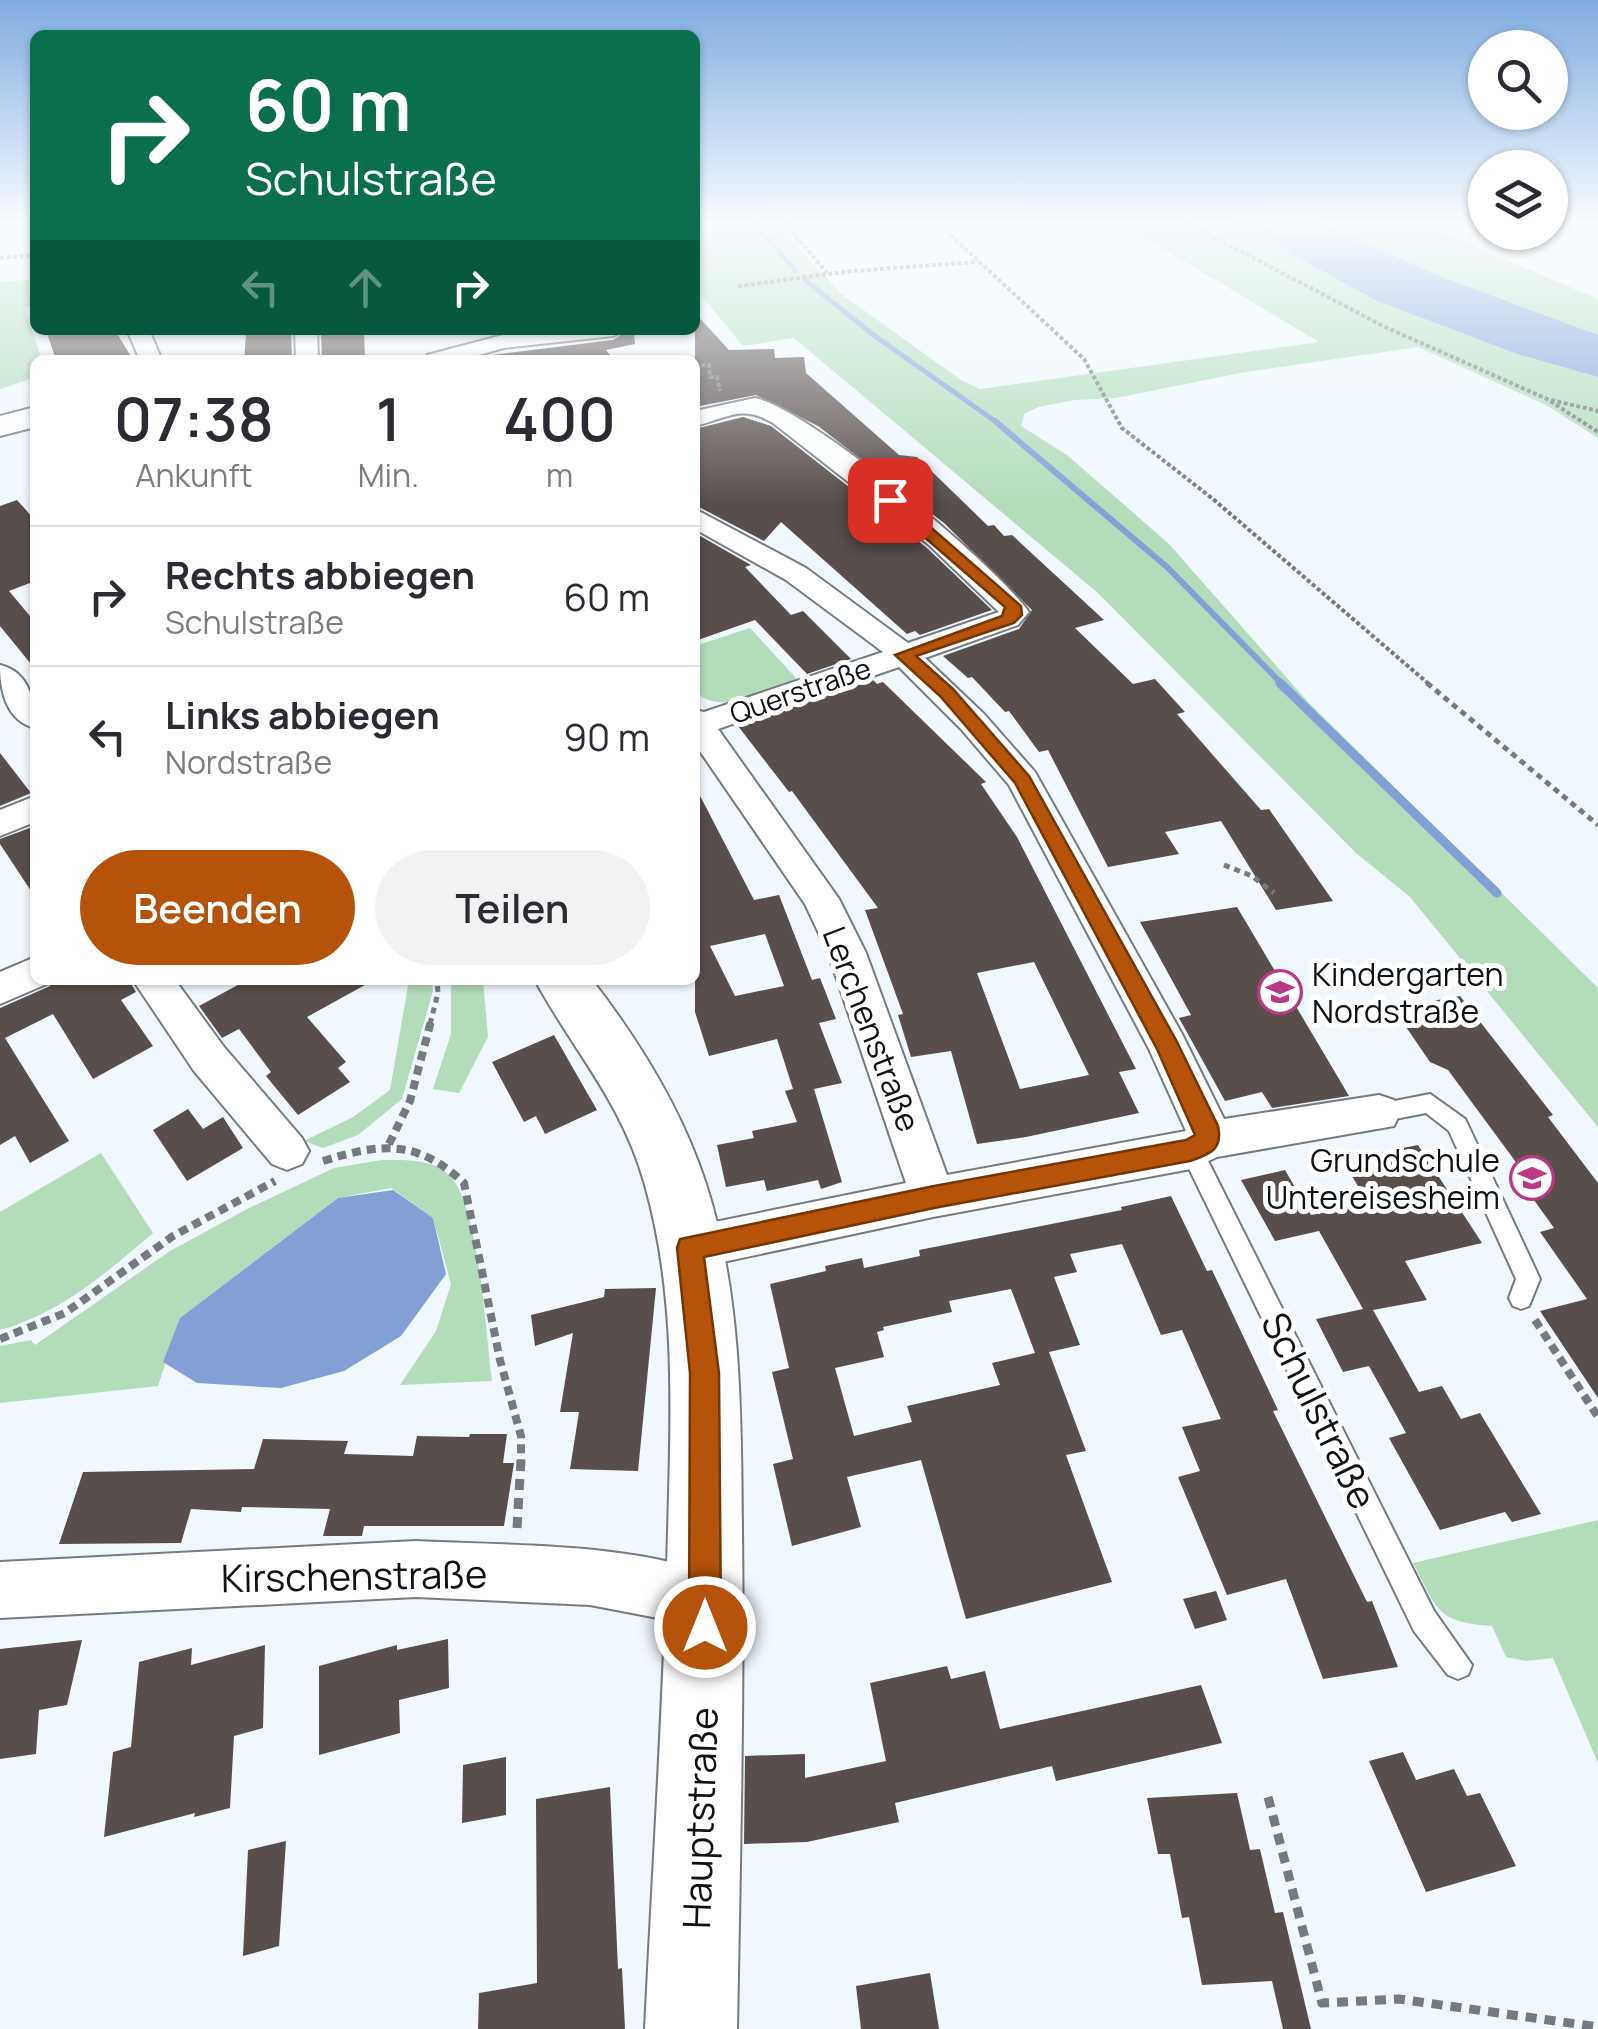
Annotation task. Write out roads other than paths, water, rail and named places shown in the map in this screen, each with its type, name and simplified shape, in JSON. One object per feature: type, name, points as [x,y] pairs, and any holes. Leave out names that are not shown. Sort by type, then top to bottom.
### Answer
[{"type":"main road","name":"Hauptstraße","points":[[566,985],[603,1034],[661,1143],[690,1248],[704,1373],[705,1600],[691,2029]]},
{"type":"street","points":[[466,354],[582,335]]},
{"type":"street","name":"Querstraße","points":[[700,418],[740,406],[768,409],[890,500],[1013,606],[1013,615],[700,721]]},
{"type":"street","points":[[700,520],[858,615],[946,692],[1022,780],[1168,1046],[1206,1126],[1200,1145]]},
{"type":"street","points":[[4,686],[30,713]]},
{"type":"street","name":"Lerchenstraße","points":[[700,726],[821,900],[847,953],[934,1197]]},
{"type":"street","points":[[0,824],[30,810]]},
{"type":"street","points":[[0,990],[30,975]]},
{"type":"street","points":[[157,985],[209,1059],[297,1163]]},
{"type":"street","points":[[690,1248],[934,1197],[1379,1113]]},
{"type":"street","name":"Kirschenstraße","points":[[0,1590],[416,1570],[590,1577],[705,1600]]},
{"type":"lane","points":[[1379,1113],[1430,1102],[1457,1125],[1528,1278],[1521,1298]]},
{"type":"lane","name":"Schulstraße","points":[[1200,1145],[1424,1621],[1458,1665]]},
{"type":"water","points":[[1416,316],[1546,316],[1598,335],[1598,377],[1517,354]]},
{"type":"water","points":[[393,1190],[433,1218],[446,1274],[401,1336],[344,1371],[281,1388],[197,1383],[163,1362],[180,1318],[338,1198]]},
{"type":"waterway","points":[[850,316],[996,422]]},
{"type":"waterway","points":[[996,422],[1167,567],[1283,685]]},
{"type":"waterway","points":[[1280,683],[1497,893]]},
{"type":"place","name":"Kindergarten Nordstraße","points":[[1280,992]]},
{"type":"place","name":"Grundschule Untereisesheim","points":[[1532,1178]]}]
